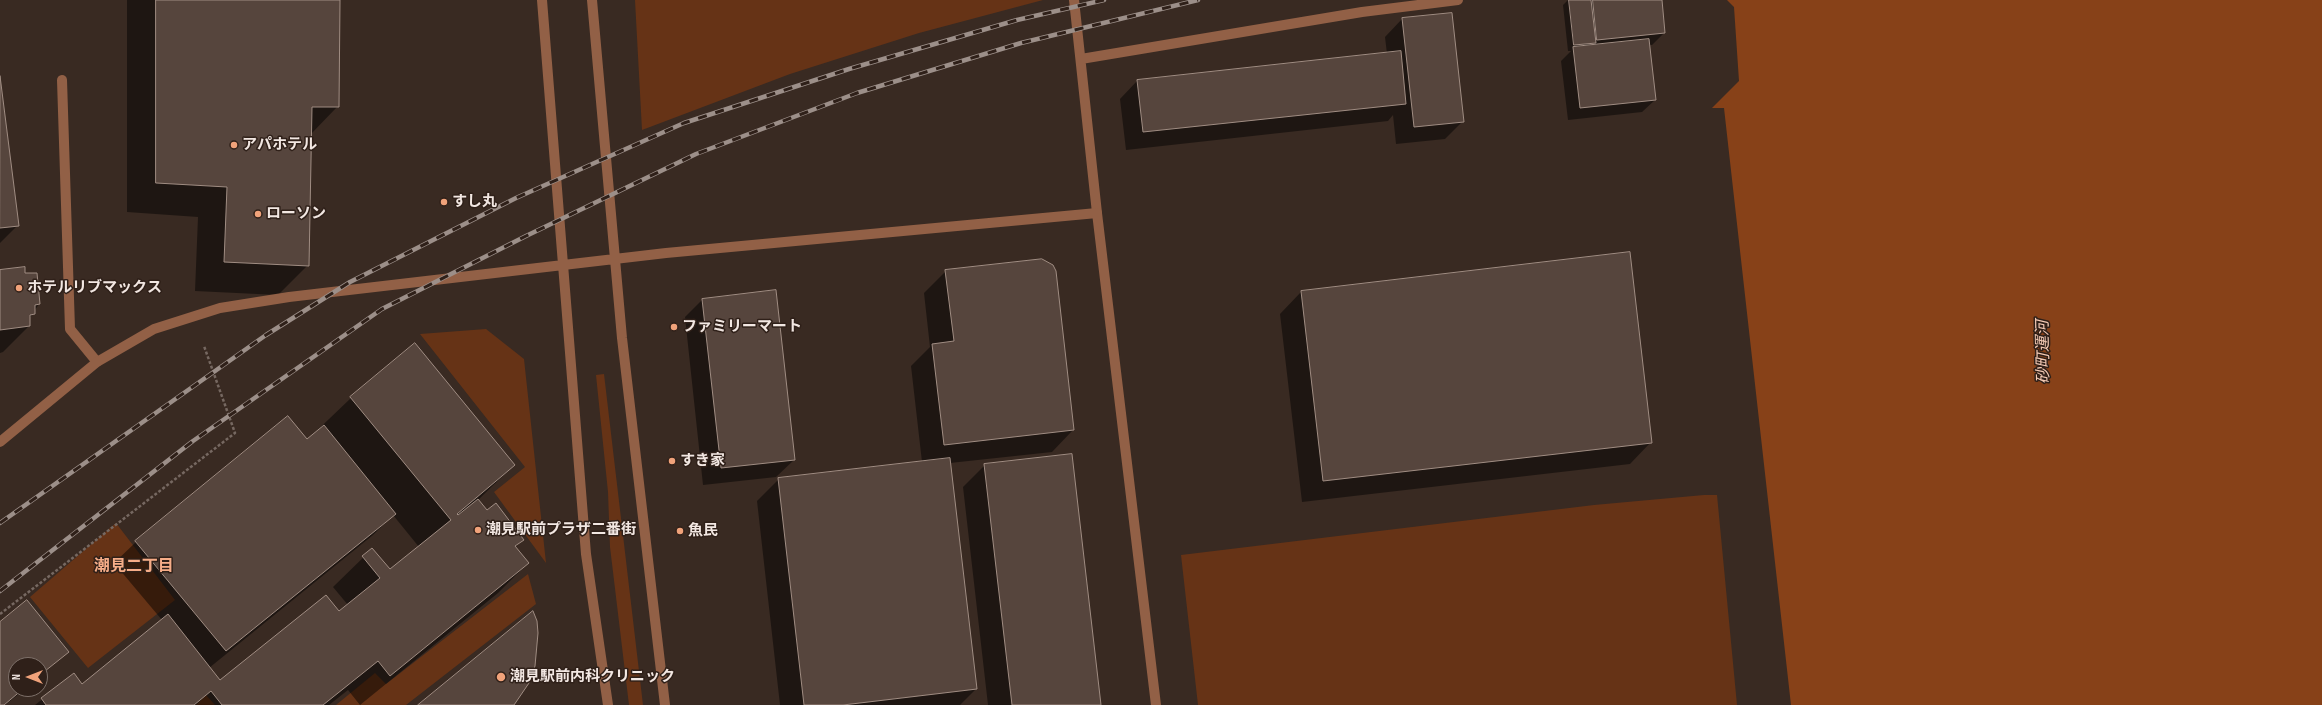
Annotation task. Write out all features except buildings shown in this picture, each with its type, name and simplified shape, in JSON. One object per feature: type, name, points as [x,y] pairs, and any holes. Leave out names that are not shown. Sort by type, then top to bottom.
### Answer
[{"type":"street","points":[[542,0],[586,554],[608,705]]},
{"type":"street","points":[[592,0],[614,259],[665,705]]},
{"type":"street","points":[[1074,0],[1097,213],[1156,705]]},
{"type":"street","points":[[1081,59],[1362,12],[1458,0]]},
{"type":"street","points":[[62,80],[70,329],[97,362]]},
{"type":"street","points":[[0,442],[97,362],[154,329],[220,308],[289,297],[614,259],[1097,213]]},
{"type":"path","points":[[0,614],[235,433],[204,346]]},
{"type":"shaded area","points":[[635,0],[1043,0],[919,33],[790,74],[642,130]]},
{"type":"shaded area","points":[[486,329],[524,359],[546,563],[494,492],[525,467],[420,334]]},
{"type":"shaded area","points":[[604,374],[643,705],[629,705],[610,547],[608,492],[596,375]]},
{"type":"shaded area","points":[[1717,495],[1737,705],[1198,705],[1181,555],[1594,505]]},
{"type":"shaded area","points":[[116,523],[175,600],[88,668],[30,597]]},
{"type":"shaded area","points":[[528,574],[536,604],[406,705],[336,705],[375,673],[386,684]]},
{"type":"shaded area","points":[[206,695],[215,705],[196,705]]},
{"type":"water","name":"砂町運河","points":[[1727,0],[2322,0],[2322,705],[1791,705],[1724,108],[1712,108],[1739,81],[1734,7]]},
{"type":"railway","points":[[0,523],[266,335],[350,282],[516,198],[684,123],[849,69],[1017,20],[1104,0]]},
{"type":"railway","points":[[0,591],[193,441],[382,309],[526,236],[696,154],[857,93],[1021,43],[1198,0]]},
{"type":"place","name":"アパホテル","points":[[234,145]]},
{"type":"place","name":"すし丸","points":[[444,202]]},
{"type":"place","name":"ローソン","points":[[258,214]]},
{"type":"place","name":"ホテルリブマックス","points":[[19,288]]},
{"type":"place","name":"ファミリーマート","points":[[674,327]]},
{"type":"place","name":"すき家","points":[[672,461]]},
{"type":"place","name":"潮見駅前プラザ二番街","points":[[478,530]]},
{"type":"place","name":"魚民","points":[[680,531]]},
{"type":"place","name":"潮見駅前内科クリニック","points":[[501,677]]},
{"type":"district","name":"潮見二丁目","points":[[134,567]]}]
